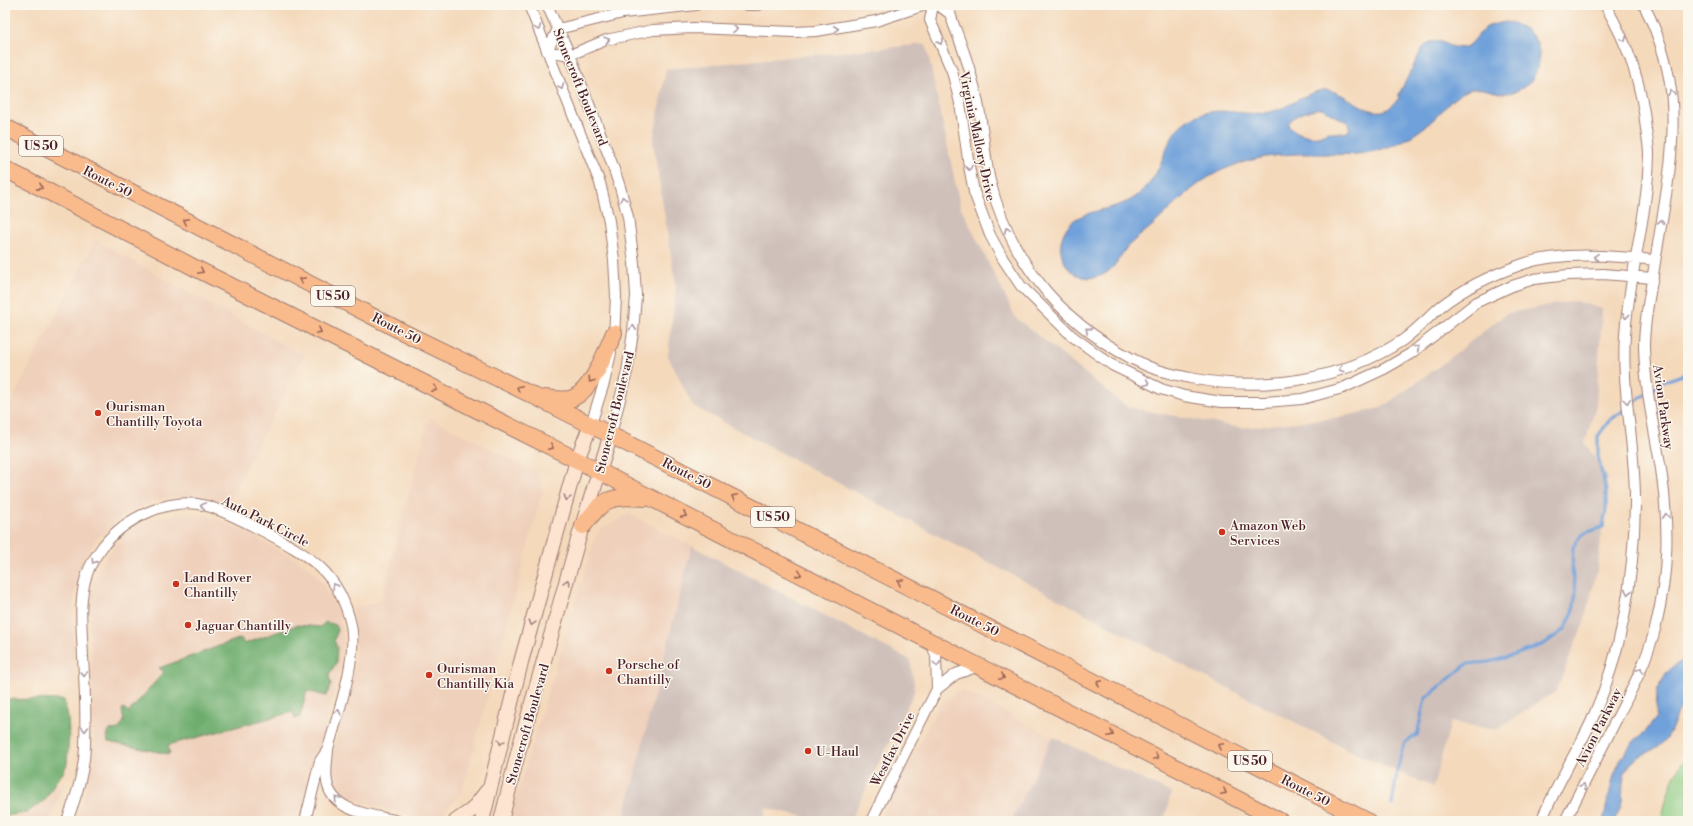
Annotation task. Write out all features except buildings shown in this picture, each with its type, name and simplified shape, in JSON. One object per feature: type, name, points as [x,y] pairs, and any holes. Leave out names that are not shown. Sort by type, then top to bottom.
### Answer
[{"type":"highway","name":"Route 50","points":[[5,128],[401,331],[611,434],[1367,821]]},
{"type":"highway","name":"US 50","points":[[5,169],[197,270],[577,460],[1280,821]]},
{"type":"highway","points":[[538,398],[559,400],[572,398],[584,389],[600,364],[614,333]]},
{"type":"highway","points":[[583,526],[598,506],[612,498],[649,498]]},
{"type":"main road","name":"Stonecroft Boulevard","points":[[482,821],[521,662],[577,460],[591,424]]},
{"type":"main road","name":"Stonecroft Boulevard","points":[[501,821],[519,749],[611,434]]},
{"type":"main road","points":[[456,821],[472,810],[490,787]]},
{"type":"street","name":"Stonecroft Boulevard","points":[[530,5],[600,183],[609,221],[614,260],[616,296],[614,333],[608,371],[591,424]]},
{"type":"street","name":"Stonecroft Boulevard","points":[[547,5],[570,55],[620,187],[628,217],[634,263],[636,296],[633,332],[627,372],[611,434]]},
{"type":"street","points":[[696,5],[623,13],[558,29],[547,51],[570,55],[606,40],[653,30],[693,28],[794,32],[816,31],[876,21],[925,5]]},
{"type":"street","points":[[747,5],[759,5]]},
{"type":"street","name":"Virginia Mallory Drive","points":[[933,5],[930,20],[952,71],[965,134],[974,192],[990,235],[1003,259],[1021,286],[1072,336],[1112,365],[1161,389],[1184,396],[1222,402],[1302,399],[1343,388],[1384,369],[1410,354],[1477,302],[1512,286],[1534,279],[1568,275],[1603,274],[1632,278],[1653,278]]},
{"type":"street","name":"Virginia Mallory Drive","points":[[938,5],[950,14],[968,65],[977,95],[991,182],[999,209],[1011,239],[1036,281],[1072,317],[1119,353],[1151,368],[1199,380],[1240,384],[1293,381],[1314,377],[1343,369],[1377,354],[1403,339],[1442,306],[1461,293],[1500,273],[1526,263],[1568,257],[1635,258],[1655,260]]},
{"type":"street","name":"Avion Parkway","points":[[1541,821],[1594,717],[1617,649],[1629,582],[1634,527],[1635,473],[1624,376],[1625,328],[1646,189],[1649,153],[1644,107],[1633,62],[1618,27],[1605,5]]},
{"type":"street","name":"Avion Parkway","points":[[1565,821],[1636,680],[1651,643],[1656,625],[1665,573],[1667,542],[1664,498],[1652,422],[1644,344],[1646,320],[1671,156],[1672,102],[1668,72],[1661,46],[1644,5]]},
{"type":"street","name":"Auto Park Circle","points":[[67,821],[76,797],[82,774],[85,748],[82,617],[83,590],[87,574],[104,545],[119,530],[135,519],[150,512],[170,506],[188,504],[206,506],[243,521],[288,544],[311,558],[324,570],[336,586],[344,605],[351,625],[352,650],[348,674],[328,749],[320,761],[305,821]]},
{"type":"street","name":"Westfax Drive","points":[[930,641],[936,655],[937,689]]},
{"type":"street","name":"Westfax Drive","points":[[871,821],[937,689],[956,674],[979,666]]},
{"type":"street","points":[[328,749],[327,782],[334,797],[345,806],[357,811],[398,821]]},
{"type":"shaded area","name":"Amazon Web Services","points":[[926,44],[960,206],[1016,318],[1127,407],[1241,428],[1334,418],[1381,408],[1441,365],[1507,313],[1575,301],[1602,309],[1596,405],[1585,443],[1607,478],[1598,567],[1584,622],[1556,691],[1496,730],[1451,722],[1433,787],[1359,755],[1190,669],[693,406],[668,356],[676,287],[653,142],[666,69]]},
{"type":"shaded area","points":[[95,240],[304,356],[228,502],[201,496],[173,497],[155,500],[122,517],[96,539],[82,565],[75,589],[73,610],[75,685],[5,680],[5,414]]},
{"type":"shaded area","points":[[429,417],[538,473],[543,489],[462,793],[439,817],[426,819],[335,796],[327,778],[356,661],[353,609],[381,600]]},
{"type":"shaded area","points":[[177,514],[205,515],[218,519],[244,531],[293,558],[308,567],[320,579],[338,610],[343,638],[341,661],[302,821],[76,821],[87,788],[93,762],[94,741],[90,609],[94,581],[103,562],[116,544],[126,535],[136,527],[150,520]]},
{"type":"shaded area","points":[[629,514],[692,546],[623,821],[509,821],[595,538],[601,529]]},
{"type":"shaded area","points":[[692,546],[910,660],[915,690],[850,821],[823,821],[766,808],[763,821],[623,821]]},
{"type":"shaded area","points":[[960,689],[1053,737],[1011,821],[879,821],[939,705]]},
{"type":"shaded area","points":[[1053,737],[1171,793],[1164,821],[1011,821]]},
{"type":"shaded area","points":[[66,779],[49,821],[11,821]]},
{"type":"green space","points":[[326,622],[336,625],[337,633],[334,640],[337,647],[336,663],[329,675],[331,685],[326,696],[307,691],[300,717],[295,719],[293,712],[168,745],[170,753],[168,754],[108,742],[107,735],[110,730],[119,729],[124,721],[122,711],[123,708],[129,712],[164,672],[159,668],[241,638],[244,644],[297,625],[320,627]]},
{"type":"green space","points":[[5,699],[64,700],[68,717],[69,735],[67,764],[63,773],[56,781],[45,800],[26,813],[5,816]]},
{"type":"green space","points":[[1688,756],[1688,821],[1661,821],[1677,770]]},
{"type":"water","points":[[1506,22],[1521,27],[1530,33],[1538,46],[1539,59],[1536,72],[1531,81],[1523,88],[1508,93],[1480,89],[1471,89],[1466,91],[1454,98],[1432,120],[1413,135],[1400,142],[1376,151],[1351,154],[1279,155],[1254,159],[1230,167],[1209,177],[1192,189],[1153,225],[1134,240],[1113,267],[1105,274],[1089,278],[1080,276],[1072,271],[1066,264],[1062,255],[1061,246],[1063,236],[1068,226],[1074,220],[1082,216],[1121,204],[1131,200],[1139,194],[1154,176],[1169,142],[1177,130],[1188,120],[1209,112],[1219,111],[1248,113],[1270,112],[1317,91],[1324,90],[1340,94],[1373,111],[1388,109],[1399,99],[1398,96],[1422,49],[1428,44],[1433,41],[1438,41],[1453,47],[1465,47],[1468,46],[1485,28],[1491,25]],"holes":[[[1322,108],[1347,122],[1349,126],[1349,130],[1347,132],[1328,132],[1318,136],[1310,136],[1297,132],[1288,125],[1290,121],[1298,115]]]},
{"type":"water","points":[[1688,658],[1688,701],[1683,705],[1677,715],[1669,735],[1665,740],[1660,745],[1638,757],[1629,766],[1624,777],[1622,801],[1618,814],[1614,821],[1603,821],[1614,775],[1621,759],[1632,743],[1646,731],[1656,718],[1657,691],[1666,673],[1677,664]]},
{"type":"waterway","points":[[1650,391],[1665,381],[1688,373]]},
{"type":"waterway","points":[[1392,805],[1397,771],[1404,743],[1417,735],[1425,699],[1467,664],[1489,662],[1515,655],[1544,644],[1565,629],[1573,612],[1576,592],[1572,570],[1573,547],[1582,534],[1603,527],[1606,510],[1606,490],[1598,457],[1598,436],[1609,421],[1646,394]]},
{"type":"place","name":"Ourisman Chantilly Toyota","points":[[98,413]]},
{"type":"place","name":"Amazon Web Services","points":[[1222,532]]},
{"type":"place","name":"Land Rover Chantilly","points":[[176,584]]},
{"type":"place","name":"Jaguar Chantilly","points":[[188,625]]},
{"type":"place","name":"Porsche of Chantilly","points":[[609,671]]},
{"type":"place","name":"Ourisman Chantilly Kia","points":[[429,675]]},
{"type":"place","name":"U-Haul","points":[[808,751]]}]
